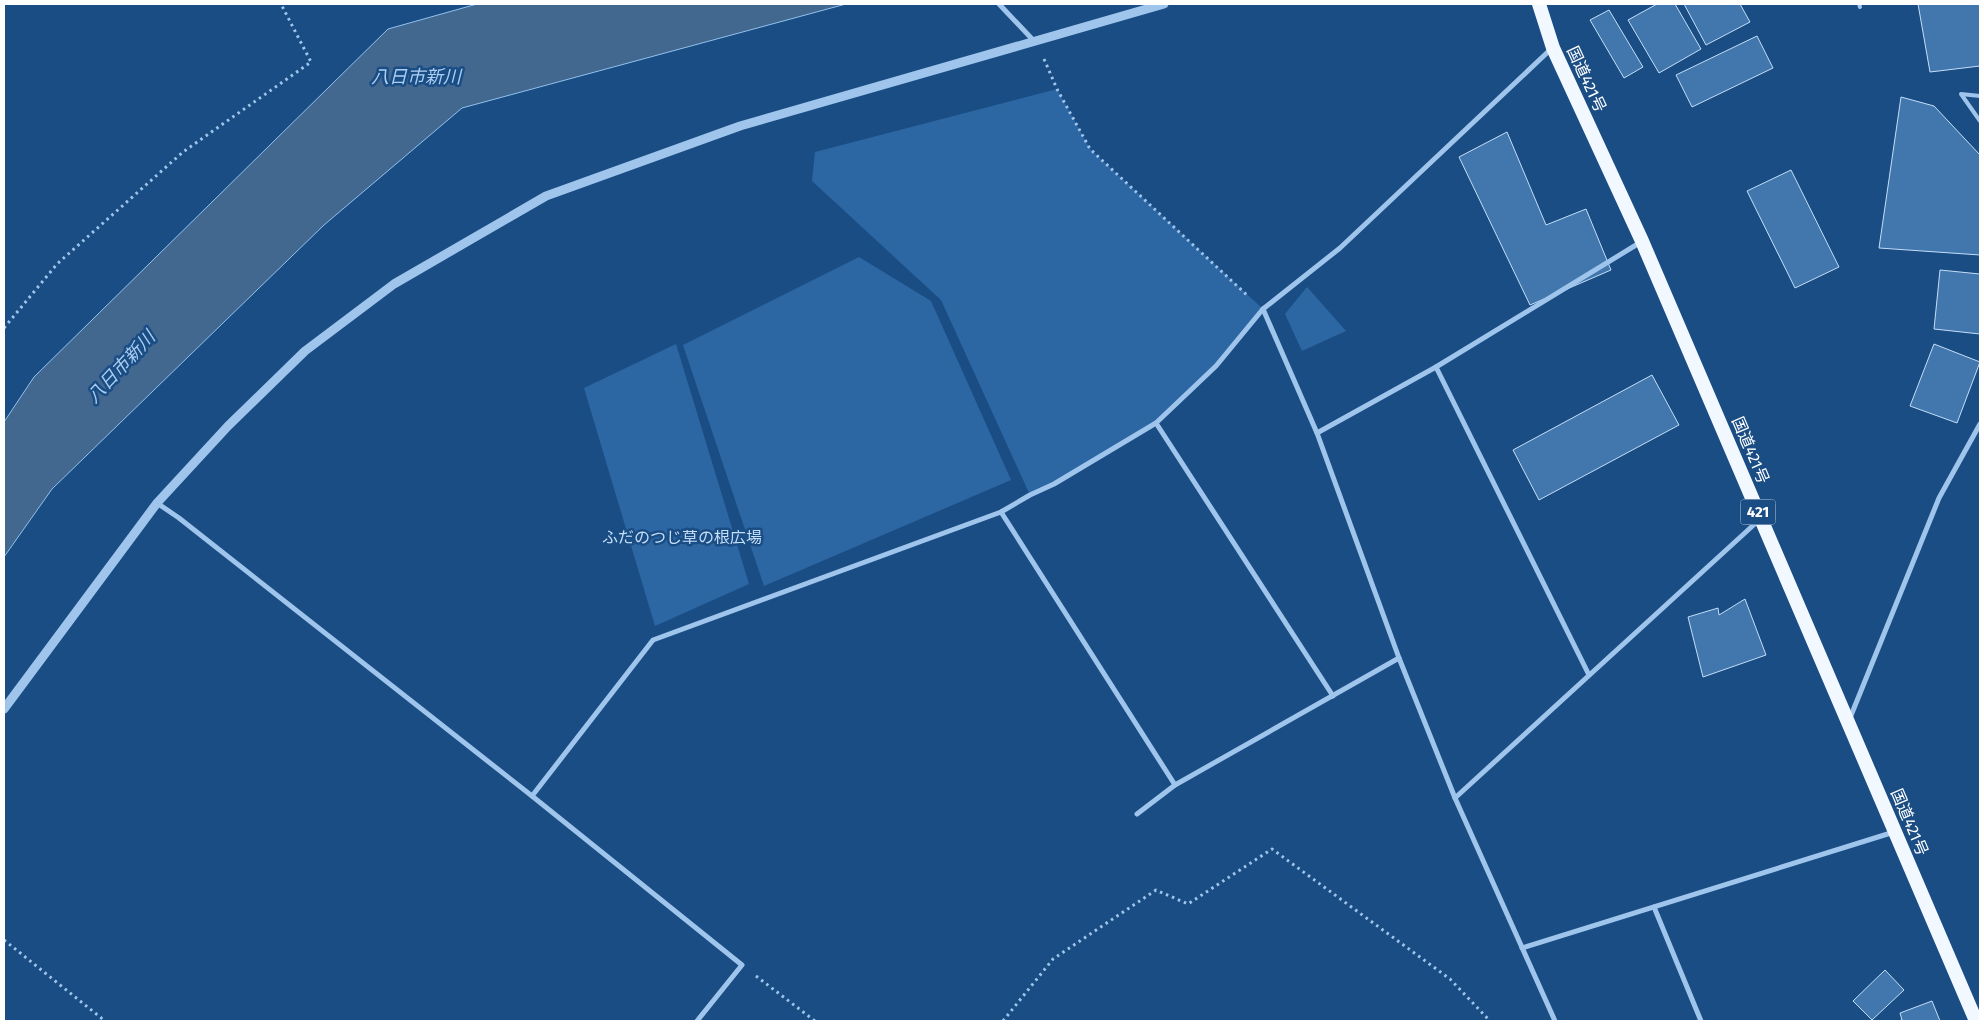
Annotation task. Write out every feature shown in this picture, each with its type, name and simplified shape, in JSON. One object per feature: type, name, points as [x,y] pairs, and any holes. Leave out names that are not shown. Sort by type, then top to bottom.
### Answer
[{"type":"highway","name":"国道421号","points":[[1539,4],[1553,48],[1642,241],[1976,1021]]},
{"type":"street","points":[[999,4],[1034,41]]},
{"type":"street","points":[[4,709],[157,503],[228,426],[305,352],[394,284],[546,196],[740,126],[1164,4]]},
{"type":"street","points":[[532,796],[653,640],[1001,512],[1054,484],[1156,423],[1216,366],[1262,309],[1340,248],[1553,48]]},
{"type":"street","points":[[1318,433],[1436,367],[1642,241]]},
{"type":"street","points":[[1262,309],[1318,433],[1399,658],[1455,798],[1555,1021]]},
{"type":"street","points":[[1436,367],[1589,675]]},
{"type":"street","points":[[1156,423],[1333,696]]},
{"type":"street","points":[[1848,721],[1939,498],[1980,424]]},
{"type":"street","points":[[157,503],[187,524],[532,796],[742,965],[696,1021]]},
{"type":"street","points":[[1001,512],[1175,785]]},
{"type":"street","points":[[1455,798],[1761,518]]},
{"type":"street","points":[[1137,814],[1175,785],[1399,658]]},
{"type":"street","points":[[1522,948],[1895,832]]},
{"type":"street","points":[[1654,907],[1701,1021]]},
{"type":"lane","points":[[1980,96],[1962,94],[1980,121]]},
{"type":"path","points":[[4,328],[57,264],[183,152],[311,62],[281,4]]},
{"type":"path","points":[[1034,41],[1049,67],[1057,89],[1090,149],[1262,309]]},
{"type":"path","points":[[1003,1021],[1053,959],[1156,890],[1188,904],[1272,850],[1450,979],[1490,1021]]},
{"type":"path","points":[[4,940],[105,1021]]},
{"type":"path","points":[[742,965],[815,1021]]},
{"type":"green space","points":[[1057,89],[1090,149],[1263,309],[1216,366],[1156,423],[1030,495],[941,300],[812,181],[815,152]]},
{"type":"green space","points":[[859,257],[931,301],[1011,480],[764,586],[683,345]]},
{"type":"green space","points":[[1307,287],[1346,331],[1302,351],[1285,314]]},
{"type":"green space","name":"ふだのつじ草の根広場","points":[[676,344],[749,584],[655,626],[584,388]]},
{"type":"water","name":"八日市新川","points":[[477,4],[846,4],[462,108],[324,225],[52,489],[4,557],[4,422],[34,377],[388,29]]},
{"type":"building","points":[[1657,4],[1675,4],[1701,49],[1659,73],[1628,20]]},
{"type":"building","points":[[1684,4],[1740,4],[1750,22],[1706,45]]},
{"type":"building","points":[[1918,4],[1980,4],[1980,66],[1930,72]]},
{"type":"building","points":[[1609,10],[1643,67],[1624,78],[1590,20]]},
{"type":"building","points":[[1757,36],[1773,68],[1692,107],[1676,75]]},
{"type":"building","points":[[1901,97],[1934,106],[1980,155],[1980,255],[1879,248]]},
{"type":"building","points":[[1507,132],[1546,225],[1586,209],[1611,270],[1530,305],[1459,157]]},
{"type":"building","points":[[1791,170],[1839,267],[1795,288],[1747,191]]},
{"type":"building","points":[[1940,270],[1980,274],[1980,334],[1934,329]]},
{"type":"building","points":[[1934,344],[1980,362],[1957,423],[1910,406]]},
{"type":"building","points":[[1652,375],[1679,425],[1539,500],[1513,450]]},
{"type":"building","points":[[1745,599],[1766,655],[1703,677],[1688,617],[1718,608],[1719,615]]},
{"type":"building","points":[[1885,970],[1904,990],[1872,1020],[1853,1001]]},
{"type":"building","points":[[1932,1001],[1940,1021],[1898,1021],[1902,1020],[1900,1013]]}]
